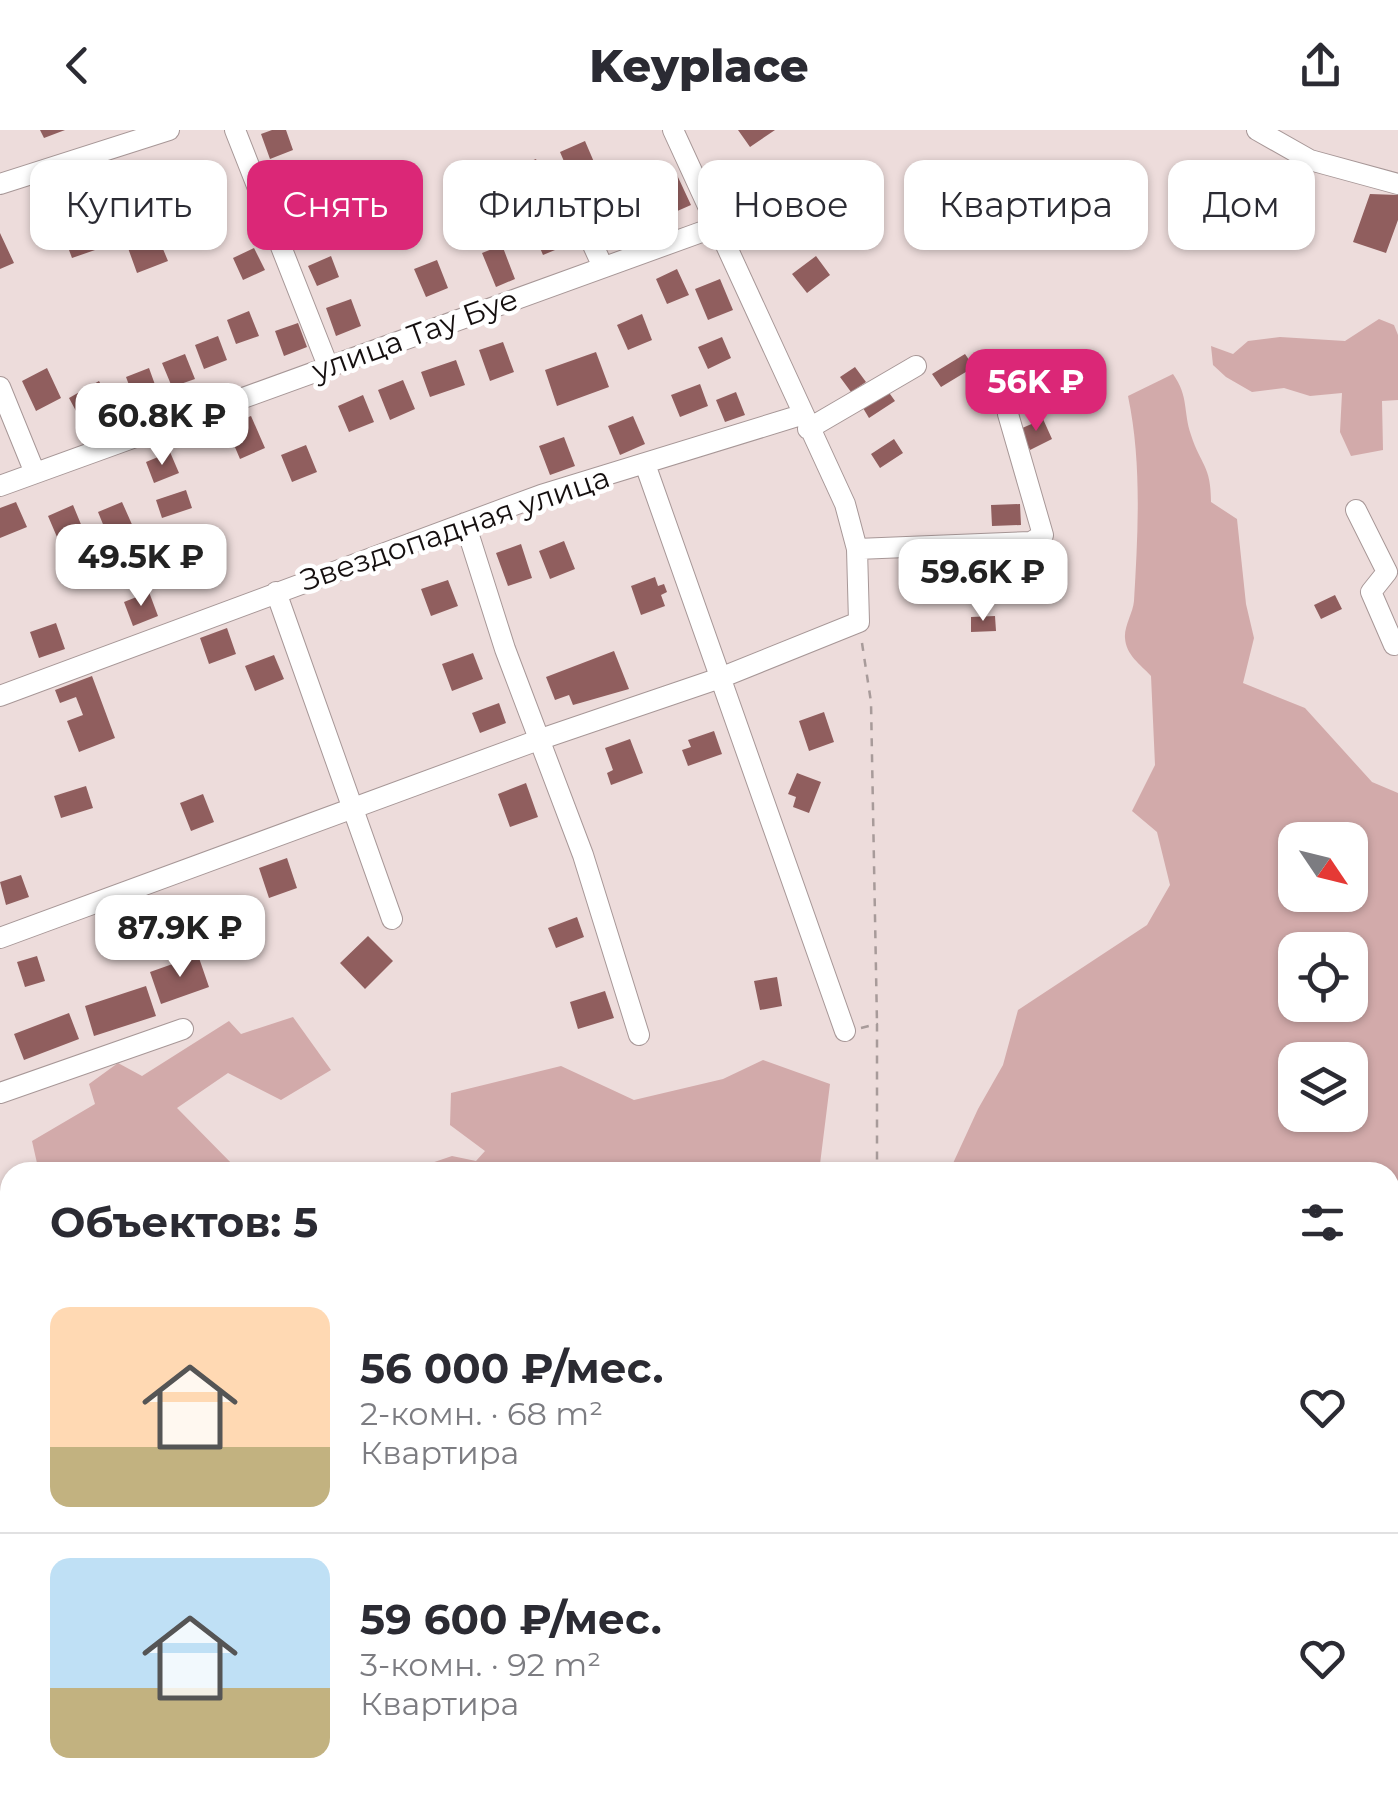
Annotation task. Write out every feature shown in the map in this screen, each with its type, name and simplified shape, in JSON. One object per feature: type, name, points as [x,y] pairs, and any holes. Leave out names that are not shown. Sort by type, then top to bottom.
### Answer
[{"type":"street","points":[[0,184],[169,130]]},
{"type":"street","points":[[235,130],[328,366]]},
{"type":"street","points":[[673,130],[698,183]]},
{"type":"street","points":[[1257,130],[1310,160],[1398,184]]},
{"type":"street","name":"улица Тау Буе","points":[[0,486],[698,233]]},
{"type":"street","points":[[595,250],[603,267]]},
{"type":"street","points":[[0,938],[541,739],[720,678],[859,622],[856,549],[845,504],[729,250]]},
{"type":"street","name":"Звездопадная улица","points":[[0,696],[540,495],[805,422],[916,366]]},
{"type":"street","points":[[0,387],[35,473]]},
{"type":"street","points":[[856,549],[1031,542],[1043,535],[1008,414]]},
{"type":"street","points":[[645,464],[845,1031]]},
{"type":"street","points":[[1356,510],[1392,570],[1370,592],[1394,645]]},
{"type":"street","points":[[465,523],[505,649],[583,855],[640,1035]]},
{"type":"street","points":[[276,592],[392,919]]},
{"type":"street","points":[[0,1093],[183,1028]]},
{"type":"path","points":[[859,622],[871,702],[877,1162]]},
{"type":"path","points":[[845,1031],[877,1024]]},
{"type":"shaded area","points":[[1379,319],[1394,325],[1398,335],[1398,400],[1382,401],[1383,450],[1351,456],[1340,432],[1342,393],[1310,396],[1284,388],[1252,392],[1213,365],[1211,346],[1233,354],[1248,341],[1280,337],[1345,341]]},
{"type":"shaded area","points":[[1173,374],[1207,473],[1211,502],[1237,519],[1246,604],[1254,638],[1243,683],[1305,708],[1372,782],[1398,793],[1398,1162],[954,1162],[1003,1065],[1018,1010],[1147,925],[1170,885],[1157,832],[1132,811],[1155,765],[1151,676],[1131,654],[1125,638],[1134,601],[1138,524],[1135,446],[1128,396]]},
{"type":"shaded area","points":[[293,1017],[331,1070],[281,1100],[228,1073],[177,1108],[230,1162],[37,1162],[32,1141],[95,1104],[89,1084],[118,1063],[142,1076],[229,1021],[241,1034]]},
{"type":"shaded area","points":[[763,1060],[830,1084],[820,1162],[434,1162],[452,1156],[476,1161],[485,1151],[450,1125],[451,1093],[561,1066],[634,1100],[723,1079]]},
{"type":"building","points":[[40,130],[65,130],[44,138]]},
{"type":"building","points":[[286,130],[293,150],[270,159],[261,134]]},
{"type":"building","points":[[738,130],[775,130],[750,147]]},
{"type":"building","points":[[585,141],[593,160],[563,160],[560,152]]},
{"type":"building","points":[[678,177],[691,205],[678,211]]},
{"type":"building","points":[[1370,194],[1398,195],[1398,220],[1386,253],[1353,242]]},
{"type":"building","points":[[0,233],[14,263],[0,269]]},
{"type":"building","points":[[69,250],[95,250],[72,258]]},
{"type":"building","points":[[129,250],[163,250],[168,261],[137,273]]},
{"type":"building","points":[[255,250],[265,270],[243,280],[233,258]]},
{"type":"building","points":[[504,250],[515,279],[496,287],[482,253]]},
{"type":"building","points":[[331,256],[339,277],[317,286],[308,266]]},
{"type":"building","points":[[816,256],[830,275],[807,293],[792,274]]},
{"type":"building","points":[[437,260],[448,288],[426,297],[414,269]]},
{"type":"building","points":[[677,269],[689,295],[667,304],[656,279]]},
{"type":"building","points":[[720,279],[733,310],[708,320],[695,289]]},
{"type":"building","points":[[351,299],[361,326],[336,336],[326,308]]},
{"type":"building","points":[[249,311],[259,336],[236,344],[227,320]]},
{"type":"building","points":[[642,314],[652,340],[628,350],[617,325]]},
{"type":"building","points":[[298,323],[307,347],[284,356],[275,331]]},
{"type":"building","points":[[218,336],[227,360],[204,369],[195,345]]},
{"type":"building","points":[[722,337],[731,358],[708,369],[698,347]]},
{"type":"building","points":[[503,342],[514,372],[490,381],[479,350]]},
{"type":"building","points":[[596,352],[609,387],[557,406],[545,370]]},
{"type":"building","points":[[185,354],[195,379],[172,387],[162,363]]},
{"type":"building","points":[[965,354],[974,367],[941,387],[932,374]]},
{"type":"building","points":[[456,360],[465,385],[430,397],[421,372]]},
{"type":"building","points":[[855,367],[866,382],[851,392],[840,377]]},
{"type":"building","points":[[47,368],[61,398],[36,411],[22,381]]},
{"type":"building","points":[[149,368],[158,393],[135,401],[126,377]]},
{"type":"building","points":[[403,380],[415,409],[390,420],[378,390]]},
{"type":"building","points":[[99,381],[113,408],[83,424],[69,398]]},
{"type":"building","points":[[700,384],[708,406],[680,417],[671,395]]},
{"type":"building","points":[[885,387],[895,401],[869,418],[860,403]]},
{"type":"building","points":[[736,392],[745,415],[725,422],[716,400]]},
{"type":"building","points":[[363,395],[374,422],[349,432],[338,406]]},
{"type":"building","points":[[251,416],[265,448],[240,459],[226,426]]},
{"type":"building","points":[[633,416],[645,444],[620,455],[608,426]]},
{"type":"building","points":[[1043,419],[1052,439],[1030,450],[1020,429]]},
{"type":"building","points":[[564,437],[575,466],[550,475],[539,446]]},
{"type":"building","points":[[894,439],[903,453],[880,468],[871,454]]},
{"type":"building","points":[[306,445],[317,472],[292,482],[281,455]]},
{"type":"building","points":[[170,452],[179,473],[154,483],[146,462]]},
{"type":"building","points":[[186,490],[192,508],[162,518],[156,500]]},
{"type":"building","points":[[16,502],[27,527],[0,538],[0,508]]},
{"type":"building","points":[[122,502],[134,529],[109,539],[98,512]]},
{"type":"building","points":[[1020,504],[1021,525],[992,526],[991,505]]},
{"type":"building","points":[[73,505],[85,534],[60,544],[48,516]]},
{"type":"building","points":[[201,524],[212,556],[191,563],[187,551],[175,555],[168,536]]},
{"type":"building","points":[[564,541],[575,569],[550,579],[539,551]]},
{"type":"building","points":[[521,544],[532,578],[508,586],[496,553]]},
{"type":"building","points":[[922,573],[924,587],[904,589],[902,575]]},
{"type":"building","points":[[655,577],[658,586],[664,584],[667,592],[661,595],[665,606],[641,615],[631,586]]},
{"type":"building","points":[[448,580],[458,606],[431,616],[421,589]]},
{"type":"building","points":[[149,592],[158,616],[133,626],[124,602]]},
{"type":"building","points":[[1335,595],[1342,609],[1321,619],[1314,605]]},
{"type":"building","points":[[995,616],[996,631],[971,632],[971,617]]},
{"type":"building","points":[[56,623],[65,649],[39,658],[30,632]]},
{"type":"building","points":[[227,628],[236,654],[209,664],[200,638]]},
{"type":"building","points":[[614,651],[629,689],[573,705],[569,695],[555,700],[546,677]]},
{"type":"building","points":[[473,653],[483,679],[452,691],[442,664]]},
{"type":"building","points":[[274,655],[284,679],[255,691],[245,666]]},
{"type":"building","points":[[92,676],[115,738],[79,752],[67,721],[83,715],[76,697],[60,703],[55,690]]},
{"type":"building","points":[[499,703],[506,723],[480,733],[472,713]]},
{"type":"building","points":[[824,712],[834,742],[809,751],[799,721]]},
{"type":"building","points":[[714,731],[722,754],[688,766],[682,750],[691,747],[688,740]]},
{"type":"building","points":[[630,739],[643,773],[611,785],[607,773],[613,770],[605,748]]},
{"type":"building","points":[[797,773],[821,782],[809,813],[793,807],[796,797],[788,794]]},
{"type":"building","points":[[526,783],[538,817],[510,827],[498,794]]},
{"type":"building","points":[[86,786],[93,808],[61,818],[54,796]]},
{"type":"building","points":[[203,794],[214,822],[191,831],[180,803]]},
{"type":"building","points":[[287,858],[297,888],[269,898],[259,868]]},
{"type":"building","points":[[21,875],[29,897],[6,905],[0,882]]},
{"type":"building","points":[[577,917],[584,937],[556,948],[548,928]]},
{"type":"building","points":[[368,936],[393,961],[365,989],[340,963]]},
{"type":"building","points":[[198,955],[209,987],[161,1004],[150,972]]},
{"type":"building","points":[[37,956],[45,981],[25,987],[17,962]]},
{"type":"building","points":[[777,977],[782,1006],[760,1010],[754,981]]},
{"type":"building","points":[[146,986],[156,1016],[94,1036],[85,1006]]},
{"type":"building","points":[[605,991],[614,1018],[578,1029],[570,1002]]},
{"type":"building","points":[[69,1013],[79,1039],[24,1060],[14,1034]]}]
